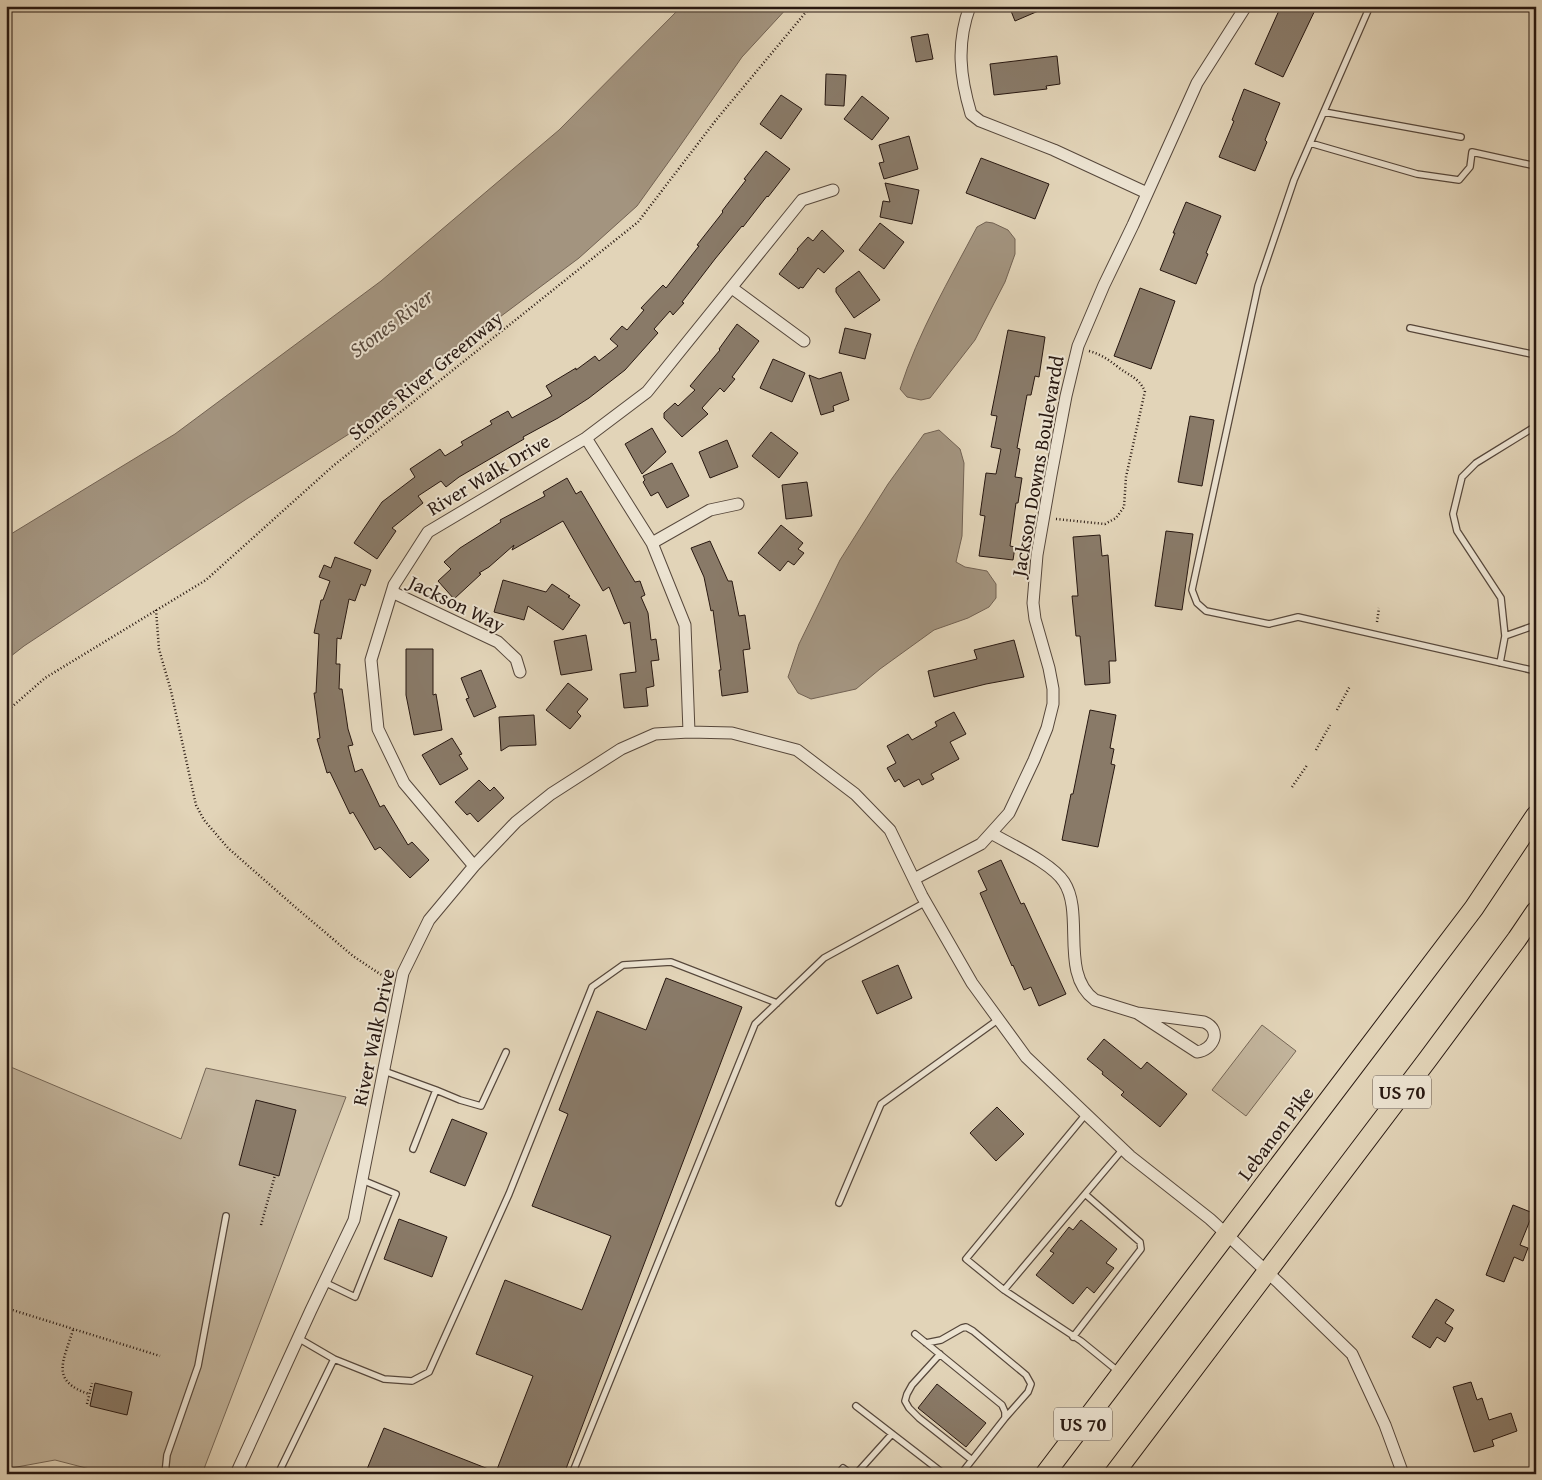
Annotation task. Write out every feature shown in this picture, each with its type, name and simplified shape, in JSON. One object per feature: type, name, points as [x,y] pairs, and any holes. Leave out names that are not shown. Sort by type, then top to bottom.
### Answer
[{"type":"main road","name":"Lebanon Pike","points":[[1045,1474],[1474,908],[1536,814]]},
{"type":"main road","name":"US 70","points":[[1114,1474],[1512,946],[1536,911]]},
{"type":"street","points":[[970,6],[964,22],[960,53],[963,81],[971,114],[980,121],[1054,150],[1147,193]]},
{"type":"street","name":"Jackson Downs Boulevardd","points":[[914,878],[981,844],[991,834],[1009,812],[1047,728],[1054,696],[1049,668],[1036,628],[1033,603],[1037,555],[1066,396],[1078,348],[1101,292],[1197,83],[1246,6]]},
{"type":"street","points":[[804,342],[732,288],[802,200],[833,190]]},
{"type":"street","name":"River Walk Drive","points":[[236,1474],[354,1220],[403,972],[429,920],[474,866],[404,783],[378,730],[371,660],[394,585],[428,532],[586,438],[647,392],[732,288]]},
{"type":"street","points":[[586,438],[652,543],[684,626],[689,732]]},
{"type":"street","points":[[652,543],[710,510],[738,504]]},
{"type":"street","name":"Jackson Way","points":[[392,592],[498,642],[516,659],[520,672]]},
{"type":"street","points":[[474,866],[516,822],[551,794],[621,749],[655,734],[689,732],[732,733],[797,750],[855,794],[890,830],[926,902],[972,983],[1026,1057],[1123,1149],[1210,1219],[1352,1354],[1384,1425],[1403,1474]]},
{"type":"street","points":[[991,834],[1032,856],[1064,881],[1071,896],[1076,970],[1085,991],[1095,1000],[1137,1013],[1204,1022],[1211,1025],[1214,1030],[1214,1036],[1208,1048],[1197,1052],[1137,1013]]},
{"type":"lane","points":[[1370,6],[1294,180],[1258,286],[1192,590],[1197,603],[1206,611],[1269,624],[1298,617],[1536,672]]},
{"type":"lane","points":[[1324,112],[1461,137]]},
{"type":"lane","points":[[1310,144],[1417,174],[1459,180],[1470,167],[1472,152],[1536,166]]},
{"type":"lane","points":[[1410,328],[1536,355]]},
{"type":"lane","points":[[1500,664],[1505,636],[1501,598],[1457,531],[1453,514],[1462,477],[1476,463],[1536,426]]},
{"type":"lane","points":[[1505,636],[1536,624]]},
{"type":"lane","points":[[572,1474],[755,1024],[824,958],[926,902]]},
{"type":"lane","points":[[298,1338],[334,1359],[384,1379],[412,1381],[429,1372],[509,1194],[592,987],[623,965],[671,962],[777,1003]]},
{"type":"lane","points":[[839,1203],[881,1104],[999,1019]]},
{"type":"lane","points":[[384,1071],[481,1106],[506,1052]]},
{"type":"lane","points":[[413,1148],[436,1090]]},
{"type":"lane","points":[[1086,1114],[966,1259],[1004,1290],[1073,1337],[1121,1373]]},
{"type":"lane","points":[[1004,1290],[1123,1149]]},
{"type":"lane","points":[[324,1282],[355,1297],[396,1194],[362,1180]]},
{"type":"lane","points":[[1073,1337],[1142,1249],[1140,1242],[1085,1194]]},
{"type":"lane","points":[[165,1474],[167,1456],[198,1366],[226,1216]]},
{"type":"lane","points":[[926,1343],[941,1340],[966,1327],[1026,1375],[1031,1384],[1028,1392],[960,1474]]},
{"type":"lane","points":[[915,1334],[1002,1405],[1005,1418]]},
{"type":"lane","points":[[940,1354],[906,1394],[905,1401],[918,1418],[972,1460]]},
{"type":"lane","points":[[278,1474],[334,1359]]},
{"type":"lane","points":[[856,1406],[944,1474]]},
{"type":"lane","points":[[856,1474],[892,1434]]},
{"type":"lane","points":[[838,1474],[843,1468],[851,1474]]},
{"type":"path","name":"Stones River Greenway","points":[[6,712],[45,678],[206,580],[333,466],[638,222],[716,120],[811,6]]},
{"type":"path","points":[[1044,517],[1105,524],[1116,518],[1124,507],[1126,477],[1144,391],[1134,376],[1097,354],[1078,348]]},
{"type":"path","points":[[1377,622],[1380,608]]},
{"type":"path","points":[[156,610],[159,649],[171,691],[196,805],[204,820],[228,848],[294,906],[353,956],[400,988]]},
{"type":"path","points":[[1337,710],[1350,686]]},
{"type":"path","points":[[1316,750],[1330,725]]},
{"type":"path","points":[[1292,787],[1308,764]]},
{"type":"path","points":[[261,1225],[275,1175]]},
{"type":"path","points":[[6,1308],[160,1356]]},
{"type":"path","points":[[73,1330],[64,1361],[64,1377],[72,1387],[89,1394]]},
{"type":"path","points":[[86,1404],[92,1383]]},
{"type":"shaded area","points":[[1262,1025],[1296,1051],[1246,1116],[1212,1090]]},
{"type":"shaded area","points":[[6,1065],[181,1139],[206,1068],[346,1097],[202,1474],[109,1474],[55,1460],[6,1469]]},
{"type":"water","name":"Stones River","points":[[682,6],[789,6],[742,57],[637,206],[579,258],[461,346],[360,427],[248,498],[24,646],[6,660],[6,537],[175,434],[381,281],[559,130]]},
{"type":"water","points":[[986,222],[1008,230],[1015,239],[1015,254],[1005,282],[975,340],[930,398],[921,400],[907,397],[900,389],[925,327],[977,227]]},
{"type":"water","points":[[939,430],[960,449],[964,463],[962,536],[956,562],[965,567],[987,571],[996,584],[996,598],[989,607],[968,618],[934,630],[856,689],[811,699],[798,693],[788,677],[799,644],[840,560],[888,484],[924,434]]},
{"type":"building","points":[[1009,6],[1050,6],[1015,21]]},
{"type":"building","points":[[1281,6],[1317,6],[1283,77],[1255,64]]},
{"type":"building","points":[[928,34],[933,59],[916,62],[911,37]]},
{"type":"building","points":[[1057,56],[1060,84],[1046,86],[1047,89],[994,95],[990,64]]},
{"type":"building","points":[[826,74],[846,75],[844,106],[825,105]]},
{"type":"building","points":[[1244,89],[1280,103],[1255,171],[1219,157],[1234,121],[1232,120]]},
{"type":"building","points":[[781,95],[802,109],[781,139],[760,124]]},
{"type":"building","points":[[862,96],[889,118],[872,140],[844,119]]},
{"type":"building","points":[[909,136],[918,169],[884,179],[879,163],[884,162],[879,145]]},
{"type":"building","points":[[766,151],[790,169],[715,259],[682,302],[684,303],[673,315],[670,311],[654,329],[658,333],[625,370],[589,398],[523,437],[524,439],[459,477],[446,487],[441,481],[418,496],[423,503],[392,528],[396,531],[377,559],[354,543],[382,502],[415,477],[410,469],[440,449],[445,456],[463,445],[461,442],[492,424],[490,421],[508,411],[512,418],[552,396],[546,386],[576,368],[576,370],[595,356],[599,361],[618,346],[610,339],[622,326],[627,330],[644,310],[641,308],[663,285],[666,288],[699,246],[697,245]]},
{"type":"building","points":[[981,158],[1049,184],[1035,219],[966,193]]},
{"type":"building","points":[[885,183],[919,190],[912,224],[880,217],[883,201],[890,202]]},
{"type":"building","points":[[1186,202],[1221,216],[1196,284],[1160,270]]},
{"type":"building","points":[[880,223],[904,242],[884,269],[859,250]]},
{"type":"building","points":[[822,230],[844,251],[824,273],[818,268],[803,288],[800,287],[799,289],[779,274],[808,237],[813,241]]},
{"type":"building","points":[[859,271],[880,300],[854,318],[836,292],[836,288]]},
{"type":"building","points":[[1140,288],[1175,301],[1151,369],[1114,356]]},
{"type":"building","points":[[737,324],[759,341],[732,377],[735,379],[724,392],[720,388],[702,408],[708,414],[682,437],[664,418],[664,413],[675,403],[678,406],[695,390],[690,386],[720,350]]},
{"type":"building","points":[[845,328],[871,334],[865,359],[839,353]]},
{"type":"building","points":[[1008,330],[1045,337],[1039,377],[1035,376],[1031,395],[1027,395],[1017,448],[1020,449],[1015,477],[1022,478],[1018,503],[1016,503],[1010,546],[1015,547],[1013,560],[979,556],[985,516],[980,515],[986,473],[996,474],[1001,449],[991,447],[997,416],[991,415]]},
{"type":"building","points":[[773,359],[805,373],[792,402],[760,388]]},
{"type":"building","points":[[841,372],[849,400],[833,406],[834,411],[821,415],[809,375],[819,379]]},
{"type":"building","points":[[1190,416],[1214,420],[1202,486],[1178,482]]},
{"type":"building","points":[[652,428],[666,452],[642,474],[625,444]]},
{"type":"building","points":[[771,432],[798,453],[779,478],[752,456]]},
{"type":"building","points":[[727,440],[738,467],[710,478],[699,452]]},
{"type":"building","points":[[672,463],[689,496],[667,508],[658,492],[651,496],[643,482],[645,480],[643,476]]},
{"type":"building","points":[[567,478],[576,494],[581,491],[635,582],[640,581],[645,595],[641,597],[648,613],[651,640],[656,639],[659,660],[651,661],[654,686],[646,688],[648,706],[624,708],[620,674],[636,672],[630,622],[624,624],[609,587],[603,591],[563,521],[512,550],[514,545],[489,567],[479,573],[481,574],[454,599],[438,581],[451,569],[444,562],[460,548],[501,522],[500,520],[545,496],[543,492]]},
{"type":"building","points":[[807,482],[812,516],[786,519],[782,485]]},
{"type":"building","points":[[781,525],[803,543],[798,549],[804,553],[794,565],[788,561],[780,571],[758,553]]},
{"type":"building","points":[[1166,531],[1193,534],[1182,610],[1155,606]]},
{"type":"building","points":[[1100,535],[1102,556],[1108,555],[1116,661],[1109,661],[1110,683],[1085,685],[1080,636],[1076,636],[1072,596],[1078,596],[1073,537]]},
{"type":"building","points":[[710,541],[728,581],[732,581],[739,616],[745,615],[750,649],[743,650],[748,692],[722,696],[719,670],[721,670],[713,610],[711,611],[704,577],[691,548]]},
{"type":"building","points":[[335,557],[371,570],[365,586],[361,584],[355,601],[349,599],[341,639],[337,638],[336,664],[340,664],[339,689],[342,689],[348,729],[353,745],[348,746],[355,772],[362,769],[380,807],[384,805],[408,845],[412,842],[429,860],[410,878],[380,847],[375,850],[353,812],[350,814],[330,772],[327,773],[317,739],[320,738],[314,693],[316,693],[319,634],[314,633],[321,600],[323,600],[330,581],[319,577],[324,565],[331,568]]},
{"type":"building","points":[[503,580],[546,592],[552,584],[580,605],[563,630],[528,606],[524,620],[494,612]]},
{"type":"building","points":[[586,635],[592,670],[561,675],[554,641]]},
{"type":"building","points":[[1014,640],[1024,677],[934,697],[928,671],[977,659],[974,650]]},
{"type":"building","points":[[406,649],[433,649],[433,695],[436,694],[442,730],[414,735],[406,695]]},
{"type":"building","points":[[481,670],[496,707],[474,717],[466,699],[469,698],[461,678]]},
{"type":"building","points":[[568,683],[588,699],[577,712],[581,716],[570,729],[546,710]]},
{"type":"building","points":[[1090,710],[1116,715],[1110,748],[1114,749],[1111,764],[1115,765],[1098,847],[1062,840]]},
{"type":"building","points":[[954,712],[966,734],[950,742],[959,759],[931,774],[934,779],[922,785],[919,779],[904,787],[899,779],[895,782],[887,768],[896,763],[887,746],[908,734],[912,740],[937,726],[935,722]]},
{"type":"building","points":[[534,715],[536,745],[509,746],[501,751],[499,717]]},
{"type":"building","points":[[452,738],[462,754],[459,755],[468,769],[440,785],[422,755]]},
{"type":"building","points":[[479,780],[490,791],[494,787],[504,798],[478,822],[470,813],[467,815],[455,802]]},
{"type":"building","points":[[1001,860],[1021,904],[1024,903],[1066,994],[1039,1006],[1031,987],[1024,990],[980,893],[987,890],[978,871]]},
{"type":"building","points":[[898,965],[912,998],[877,1014],[862,981]]},
{"type":"building","points":[[666,978],[742,1007],[564,1474],[365,1474],[384,1428],[496,1472],[533,1376],[476,1354],[505,1280],[582,1310],[611,1236],[532,1206],[568,1114],[559,1110],[597,1011],[646,1030]]},
{"type":"building","points":[[1104,1039],[1141,1069],[1147,1062],[1187,1094],[1160,1127],[1121,1095],[1124,1092],[1087,1059]]},
{"type":"building","points":[[256,1100],[296,1110],[279,1176],[239,1165]]},
{"type":"building","points":[[997,1107],[1024,1134],[996,1161],[970,1133]]},
{"type":"building","points":[[452,1119],[487,1133],[465,1186],[430,1172]]},
{"type":"building","points":[[1513,1205],[1533,1213],[1520,1245],[1528,1248],[1523,1261],[1514,1257],[1504,1282],[1486,1275]]},
{"type":"building","points":[[399,1219],[447,1237],[432,1277],[384,1259]]},
{"type":"building","points":[[1081,1220],[1117,1249],[1106,1263],[1114,1268],[1094,1293],[1087,1287],[1073,1304],[1036,1275],[1054,1253],[1050,1251],[1069,1227],[1073,1230]]},
{"type":"building","points":[[1436,1299],[1454,1310],[1445,1323],[1453,1328],[1445,1342],[1437,1337],[1430,1348],[1412,1337]]},
{"type":"building","points":[[1471,1382],[1477,1400],[1482,1398],[1489,1420],[1511,1413],[1517,1431],[1492,1440],[1494,1446],[1474,1452],[1453,1387]]},
{"type":"building","points":[[95,1383],[132,1392],[127,1415],[90,1406]]},
{"type":"building","points":[[937,1384],[986,1423],[966,1447],[918,1408]]}]
